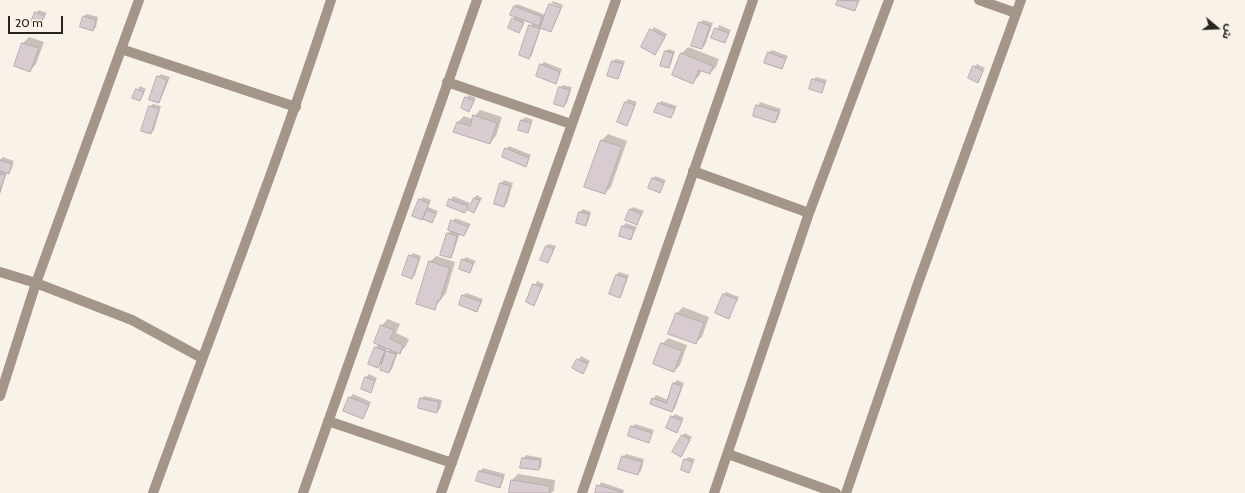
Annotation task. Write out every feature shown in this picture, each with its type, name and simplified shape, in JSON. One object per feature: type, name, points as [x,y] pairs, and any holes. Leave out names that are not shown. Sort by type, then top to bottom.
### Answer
[{"type":"street","points":[[0,396],[36,283],[139,0]]},
{"type":"street","points":[[153,493],[296,107],[332,0]]},
{"type":"street","points":[[303,493],[477,0]]},
{"type":"street","points":[[441,493],[616,0]]},
{"type":"street","points":[[582,493],[753,0]]},
{"type":"street","points":[[714,493],[809,213],[889,0]]},
{"type":"street","points":[[979,0],[1016,13]]},
{"type":"street","points":[[846,493],[917,286],[1021,0]]},
{"type":"street","points":[[121,49],[296,107]]},
{"type":"street","points":[[447,82],[571,124]]},
{"type":"street","points":[[693,171],[809,213]]},
{"type":"street","points":[[0,272],[36,283],[132,320],[202,358]]},
{"type":"street","points":[[328,421],[452,463]]},
{"type":"street","points":[[728,454],[836,493]]},
{"type":"building","points":[[838,0],[858,1],[855,11],[836,5]]},
{"type":"building","points":[[549,4],[561,8],[551,32],[540,28]]},
{"type":"building","points":[[514,6],[542,17],[539,26],[510,15]]},
{"type":"building","points":[[35,12],[44,16],[40,25],[31,22]]},
{"type":"building","points":[[83,16],[96,20],[93,31],[80,27]]},
{"type":"building","points":[[512,18],[524,23],[519,33],[508,28]]},
{"type":"building","points":[[699,22],[710,26],[702,49],[691,46]]},
{"type":"building","points":[[529,25],[540,29],[529,59],[519,55]]},
{"type":"building","points":[[715,28],[729,33],[725,43],[711,38]]},
{"type":"building","points":[[650,29],[665,37],[655,55],[641,47]]},
{"type":"building","points":[[22,43],[39,48],[30,72],[14,66]]},
{"type":"building","points":[[665,51],[673,53],[669,68],[660,66]]},
{"type":"building","points":[[768,52],[786,59],[782,69],[764,63]]},
{"type":"building","points":[[681,53],[713,66],[710,74],[699,70],[693,84],[672,75]]},
{"type":"building","points":[[612,61],[623,64],[618,79],[607,76]]},
{"type":"building","points":[[540,64],[560,72],[556,84],[536,76]]},
{"type":"building","points":[[973,66],[983,71],[978,83],[968,78]]},
{"type":"building","points":[[157,76],[167,80],[159,103],[149,100]]},
{"type":"building","points":[[812,79],[825,83],[822,93],[809,89]]},
{"type":"building","points":[[559,87],[570,90],[564,107],[554,104]]},
{"type":"building","points":[[136,89],[144,92],[140,101],[132,98]]},
{"type":"building","points":[[465,97],[474,101],[469,112],[461,108]]},
{"type":"building","points":[[625,102],[635,105],[627,126],[617,122]]},
{"type":"building","points":[[658,103],[675,109],[671,118],[654,112]]},
{"type":"building","points":[[756,105],[779,112],[775,123],[753,116]]},
{"type":"building","points":[[149,106],[159,109],[151,134],[141,131]]},
{"type":"building","points":[[473,115],[497,123],[490,144],[453,132],[457,122],[470,126]]},
{"type":"building","points":[[521,120],[531,123],[528,133],[518,130]]},
{"type":"building","points":[[601,140],[622,147],[605,194],[584,187]]},
{"type":"building","points":[[505,148],[529,158],[526,167],[502,157]]},
{"type":"building","points":[[0,160],[12,164],[9,174],[0,171]]},
{"type":"building","points":[[0,174],[5,175],[0,192]]},
{"type":"building","points":[[652,178],[664,183],[660,193],[648,188]]},
{"type":"building","points":[[500,183],[510,186],[504,207],[494,204]]},
{"type":"building","points":[[474,198],[480,200],[474,213],[468,210]]},
{"type":"building","points":[[419,199],[429,203],[422,220],[412,216]]},
{"type":"building","points":[[449,199],[468,206],[465,213],[447,206]]},
{"type":"building","points":[[630,209],[641,214],[637,225],[625,220]]},
{"type":"building","points":[[427,210],[436,214],[432,223],[423,219]]},
{"type":"building","points":[[579,212],[589,214],[586,226],[576,223]]},
{"type":"building","points":[[451,220],[468,227],[464,236],[448,230]]},
{"type":"building","points":[[622,226],[634,229],[631,240],[619,236]]},
{"type":"building","points":[[447,233],[457,236],[451,258],[440,255]]},
{"type":"building","points":[[546,246],[554,249],[548,263],[540,260]]},
{"type":"building","points":[[409,255],[419,259],[412,279],[402,275]]},
{"type":"building","points":[[462,259],[473,264],[470,273],[459,269]]},
{"type":"building","points":[[429,261],[450,268],[440,300],[438,300],[435,310],[416,304]]},
{"type":"building","points":[[616,275],[627,278],[620,298],[609,294]]},
{"type":"building","points":[[533,284],[542,287],[534,306],[526,302]]},
{"type":"building","points":[[723,294],[737,299],[729,319],[715,313]]},
{"type":"building","points":[[462,295],[481,302],[477,312],[459,305]]},
{"type":"building","points":[[676,313],[704,323],[696,344],[668,334]]},
{"type":"building","points":[[381,325],[394,330],[390,339],[403,345],[400,354],[374,343]]},
{"type":"building","points":[[661,343],[682,351],[674,372],[653,364]]},
{"type":"building","points":[[375,347],[385,351],[378,368],[368,364]]},
{"type":"building","points":[[386,351],[396,354],[389,373],[380,370]]},
{"type":"building","points":[[577,359],[588,364],[583,374],[572,368]]},
{"type":"building","points":[[365,377],[375,381],[371,393],[361,389]]},
{"type":"building","points":[[673,383],[682,386],[672,412],[650,404],[652,398],[666,403]]},
{"type":"building","points":[[349,397],[369,405],[363,419],[343,411]]},
{"type":"building","points":[[420,398],[439,402],[437,413],[418,408]]},
{"type":"building","points":[[671,416],[682,421],[677,433],[666,428]]},
{"type":"building","points":[[631,426],[652,433],[649,443],[628,436]]},
{"type":"building","points":[[682,435],[690,440],[681,457],[672,452]]},
{"type":"building","points":[[622,456],[642,462],[638,475],[618,469]]},
{"type":"building","points":[[522,458],[540,460],[539,470],[520,468]]},
{"type":"building","points":[[684,459],[693,462],[689,473],[681,470]]},
{"type":"building","points":[[479,471],[503,477],[500,488],[476,481]]},
{"type":"building","points":[[511,480],[550,486],[549,493],[509,493]]},
{"type":"building","points":[[597,485],[622,492],[622,493],[595,493]]}]
